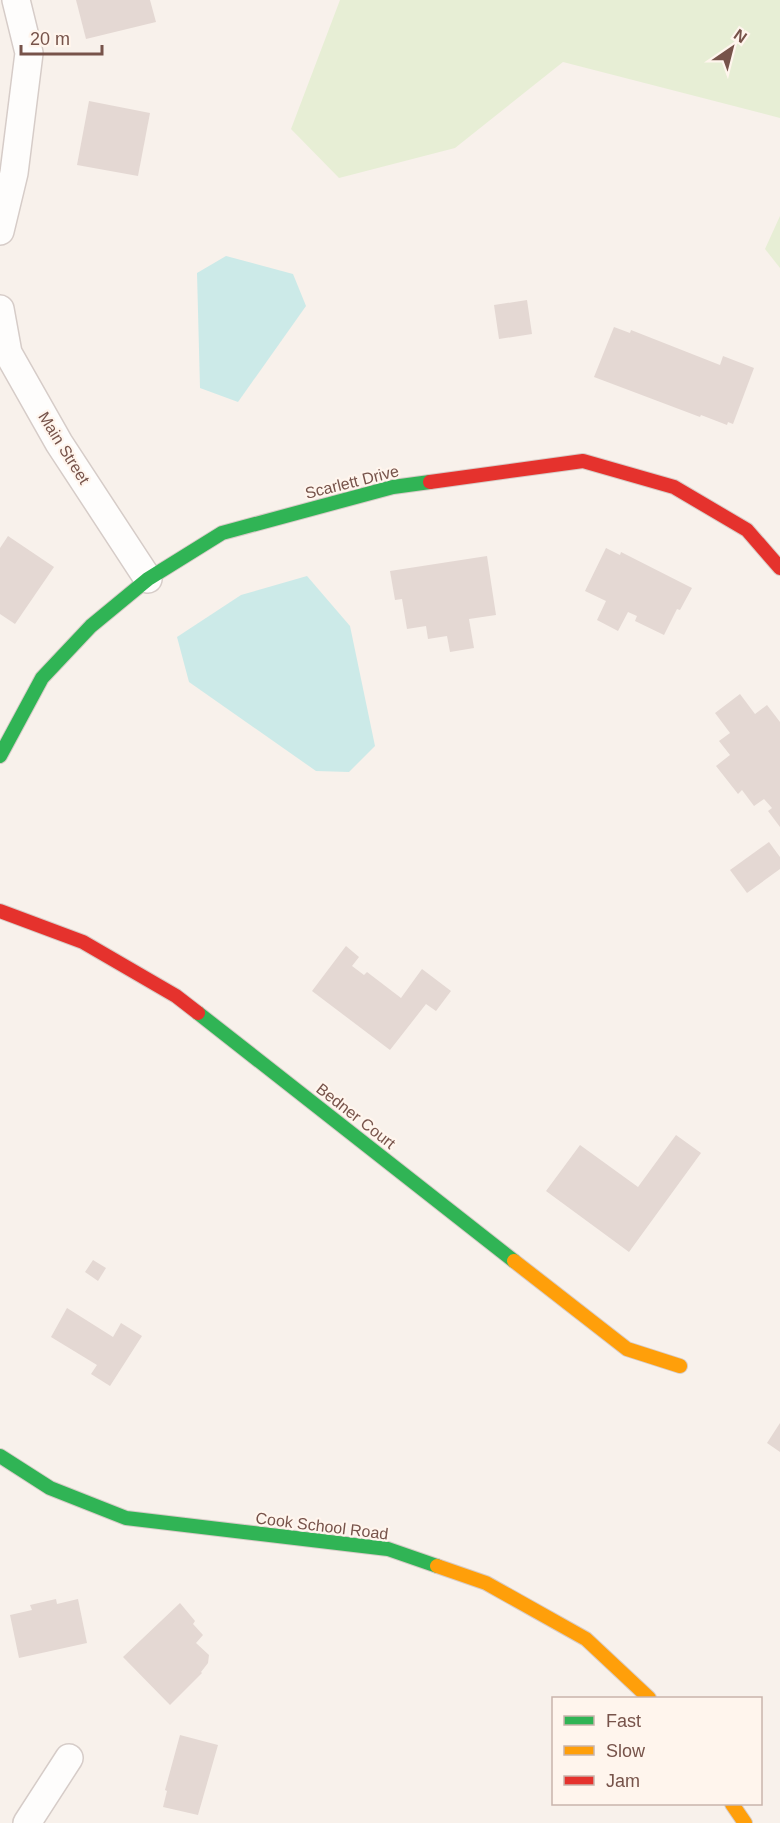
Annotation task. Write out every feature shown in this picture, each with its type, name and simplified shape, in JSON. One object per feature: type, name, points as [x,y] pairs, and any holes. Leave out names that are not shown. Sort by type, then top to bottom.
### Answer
[{"type":"street","points":[[0,231],[14,173],[29,54],[16,0]]},
{"type":"street","name":"Main Street","points":[[0,309],[8,353],[58,443],[148,579]]},
{"type":"street","name":"Scarlett Drive","points":[[0,756],[42,678],[91,626],[148,579],[222,533],[393,487],[583,461],[674,487],[747,530],[780,568]]},
{"type":"street","name":"Bedner Court","points":[[0,911],[83,942],[176,996],[627,1349],[680,1366]]},
{"type":"street","name":"Cook School Road","points":[[0,1456],[50,1488],[126,1518],[388,1549],[486,1583],[586,1640],[648,1697]]},
{"type":"street","points":[[27,1823],[69,1758]]},
{"type":"street","points":[[733,1805],[745,1823]]},
{"type":"green space","points":[[340,0],[780,0],[780,118],[563,62],[455,148],[339,178],[291,129]]},
{"type":"green space","points":[[780,216],[780,268],[765,249]]},
{"type":"water","points":[[226,256],[293,274],[306,306],[238,402],[200,388],[197,273]]},
{"type":"water","points":[[307,576],[350,626],[375,746],[349,772],[316,771],[189,682],[177,637],[241,595]]},
{"type":"building","points":[[76,0],[150,0],[156,22],[86,39]]},
{"type":"building","points":[[89,101],[150,113],[138,176],[77,165]]},
{"type":"building","points":[[527,300],[532,334],[499,339],[494,305]]},
{"type":"building","points":[[614,327],[630,333],[631,330],[720,365],[723,356],[754,368],[733,424],[728,422],[727,425],[701,415],[700,417],[594,377]]},
{"type":"building","points":[[8,536],[54,567],[15,624],[0,614],[0,548]]},
{"type":"building","points":[[606,548],[620,555],[621,552],[692,588],[680,610],[677,609],[664,635],[635,621],[637,616],[628,612],[618,631],[597,620],[606,601],[585,591]]},
{"type":"building","points":[[487,556],[496,615],[469,619],[474,648],[450,652],[447,636],[428,639],[426,626],[407,629],[402,599],[395,600],[390,571]]},
{"type":"building","points":[[740,694],[755,714],[767,705],[780,722],[780,827],[768,811],[772,808],[764,799],[754,806],[742,790],[738,794],[716,766],[730,755],[719,741],[730,733],[715,713]]},
{"type":"building","points":[[769,842],[780,857],[780,869],[747,893],[730,870]]},
{"type":"building","points":[[346,946],[359,957],[352,966],[364,975],[367,972],[401,998],[422,969],[451,991],[436,1011],[426,1004],[390,1050],[312,991]]},
{"type":"building","points":[[676,1135],[701,1153],[629,1252],[546,1191],[580,1145],[638,1187]]},
{"type":"building","points":[[93,1260],[106,1268],[98,1281],[85,1272]]},
{"type":"building","points":[[67,1308],[113,1337],[121,1323],[142,1336],[110,1386],[91,1374],[97,1365],[51,1337]]},
{"type":"building","points":[[780,1423],[780,1452],[767,1443]]},
{"type":"building","points":[[56,1599],[57,1604],[78,1599],[87,1643],[19,1658],[10,1615],[32,1610],[30,1605]]},
{"type":"building","points":[[180,1603],[203,1635],[196,1643],[209,1655],[208,1663],[202,1673],[170,1705],[123,1657]]},
{"type":"building","points":[[180,1735],[218,1745],[198,1815],[163,1807],[167,1791],[165,1790]]},
{"type":"traffic: fast","points":[[0,756],[42,678],[91,626],[148,579],[222,533],[393,487],[430,482]]},
{"type":"traffic: fast","points":[[198,1013],[514,1261]]},
{"type":"traffic: fast","points":[[0,1456],[50,1488],[126,1518],[388,1549],[437,1566]]},
{"type":"traffic: slow","points":[[514,1261],[627,1349],[680,1366]]},
{"type":"traffic: slow","points":[[437,1566],[486,1583],[586,1639],[648,1697]]},
{"type":"traffic: slow","points":[[733,1805],[745,1823]]},
{"type":"traffic: jam","points":[[430,482],[583,461],[674,487],[747,530],[780,568]]},
{"type":"traffic: jam","points":[[0,911],[83,942],[176,996],[198,1013]]}]
